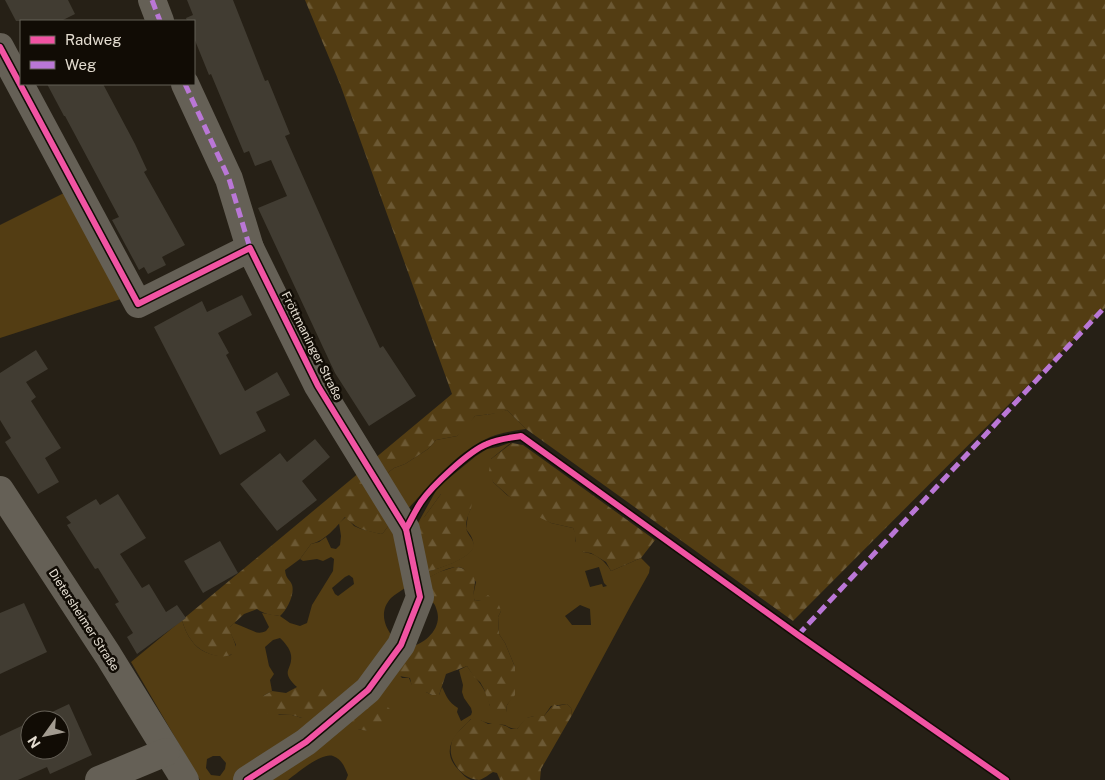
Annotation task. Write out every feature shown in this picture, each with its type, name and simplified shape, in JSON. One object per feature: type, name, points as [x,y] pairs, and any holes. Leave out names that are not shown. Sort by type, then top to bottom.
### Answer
[{"type":"street","points":[[152,0],[160,20]]},
{"type":"street","points":[[0,47],[20,84]]},
{"type":"street","points":[[20,85],[138,304],[250,248]]},
{"type":"street","name":"Fröttmaninger Straße","points":[[185,85],[229,179],[250,248],[318,386],[406,529],[420,597],[401,645],[368,690],[306,742],[247,780]]},
{"type":"street","name":"Dietersheimer Straße","points":[[0,490],[108,655],[184,780]]},
{"type":"street","points":[[99,780],[166,752]]},
{"type":"green space","points":[[305,0],[1105,0],[1105,308],[793,621],[526,429],[507,410],[475,416],[469,427],[457,436],[436,440],[428,449],[385,475],[374,459],[452,394],[340,84]]},
{"type":"green space","points":[[64,193],[121,299],[0,338],[0,225]]},
{"type":"green space","points":[[507,410],[526,429],[494,436],[473,446],[443,471],[407,510],[385,475],[428,449],[436,440],[457,436],[475,416]]},
{"type":"green space","points":[[512,442],[491,459],[493,482],[507,495],[551,523],[573,528],[576,534],[575,541],[583,552],[600,558],[611,571],[641,558],[650,567],[649,573],[572,715],[571,708],[567,704],[551,706],[544,716],[527,718],[517,729],[471,719],[456,735],[450,746],[450,753],[456,767],[464,776],[471,780],[346,780],[348,775],[343,764],[336,757],[328,756],[310,764],[288,780],[260,780],[393,667],[402,678],[409,678],[412,685],[432,695],[439,695],[442,687],[450,701],[458,708],[457,712],[461,721],[471,715],[472,712],[462,692],[463,685],[459,670],[467,666],[484,689],[490,706],[506,712],[507,705],[515,688],[515,667],[499,634],[498,617],[501,611],[481,600],[475,601],[473,596],[476,582],[461,568],[451,568],[426,579],[425,572],[452,563],[471,551],[473,542],[466,529],[471,508],[441,494],[418,523],[438,487],[476,456],[487,449]],"holes":[[[599,567],[604,583],[607,586],[603,587],[602,584],[590,587],[585,571]],[[580,605],[590,609],[591,625],[572,625],[565,616]],[[381,701],[370,731],[358,729]]]},
{"type":"green space","points":[[512,443],[523,445],[655,540],[641,558],[611,571],[606,562],[591,553],[583,552],[576,548],[573,528],[551,523],[524,510],[493,482],[489,471],[491,459]]},
{"type":"green space","points":[[360,472],[392,521],[383,533],[362,529],[345,517],[326,537],[311,544],[300,559],[285,570],[293,589],[288,606],[280,616],[268,614],[257,609],[244,614],[230,627],[236,650],[230,655],[215,655],[195,645],[187,634],[182,620]]},
{"type":"green space","points":[[459,489],[467,491],[472,506],[466,527],[474,545],[472,550],[454,563],[425,572],[418,523],[441,494]]},
{"type":"green space","points":[[346,517],[354,526],[381,534],[392,521],[405,588],[391,598],[385,607],[386,627],[392,636],[365,685],[305,735],[233,780],[200,780],[131,662],[182,620],[187,634],[195,645],[209,654],[220,656],[231,655],[236,645],[230,632],[230,627],[234,623],[261,633],[269,627],[262,613],[280,616],[290,623],[300,626],[307,623],[312,605],[333,571],[334,559],[331,557],[323,561],[317,559],[303,561],[300,559],[311,544],[319,542],[326,537],[331,548],[336,549],[340,545],[339,523]],"holes":[[[349,575],[353,578],[354,584],[338,596],[332,588]],[[280,638],[287,645],[291,655],[288,671],[289,677],[297,687],[306,687],[302,718],[292,715],[279,715],[263,696],[272,691],[270,680],[274,674],[269,666],[265,647],[273,640]],[[213,756],[220,756],[226,763],[225,769],[220,776],[211,775],[206,768],[207,759]]]},
{"type":"green space","points":[[455,567],[464,569],[474,578],[475,601],[481,600],[488,595],[499,605],[501,611],[498,617],[499,634],[515,667],[515,695],[507,705],[504,715],[498,716],[492,712],[484,689],[467,666],[446,674],[439,695],[413,692],[410,678],[394,675],[408,648],[427,639],[438,622],[435,606],[426,596],[426,579]]},
{"type":"green space","points":[[322,686],[327,689],[330,699],[323,708],[312,715],[302,718],[292,715],[267,714],[260,705],[263,696],[272,691],[286,693],[297,687]]},
{"type":"green space","points":[[376,700],[381,701],[391,710],[388,723],[377,733],[358,729],[352,724],[352,718]]},
{"type":"green space","points":[[554,704],[557,706],[567,704],[571,708],[572,715],[541,769],[540,780],[500,780],[497,773],[493,772],[479,780],[473,779],[462,773],[454,763],[451,751],[452,740],[473,718],[475,717],[488,724],[499,724],[511,729],[517,729],[526,718],[544,716]]},
{"type":"building","points":[[5,0],[68,0],[75,14],[63,20],[16,21]]},
{"type":"building","points":[[187,0],[233,0],[265,81],[268,80],[290,134],[285,136],[380,348],[383,346],[416,396],[369,426],[335,373],[258,208],[287,196],[271,160],[255,166],[249,151],[244,153],[195,40],[195,20],[187,20],[186,18],[193,15]]},
{"type":"building","points":[[48,85],[104,85],[135,144],[147,170],[144,172],[185,245],[162,257],[166,265],[148,274],[144,267],[139,270],[112,220],[119,217]]},
{"type":"building","points":[[242,295],[252,315],[218,333],[229,353],[226,355],[245,391],[277,372],[290,395],[256,412],[266,431],[220,455],[154,327],[202,301],[207,312]]},
{"type":"building","points":[[36,350],[48,369],[26,382],[36,397],[31,401],[61,448],[45,458],[59,482],[38,494],[5,442],[11,438],[0,420],[0,373]]},
{"type":"building","points":[[315,439],[330,457],[302,481],[317,500],[277,531],[240,484],[280,453],[287,462]]},
{"type":"building","points":[[118,494],[146,538],[120,554],[142,588],[149,584],[166,612],[177,605],[186,618],[137,654],[127,637],[133,633],[115,604],[119,602],[98,568],[95,569],[67,525],[71,523],[66,517],[96,499],[100,505]]},
{"type":"building","points":[[220,541],[238,573],[203,593],[184,561]]},
{"type":"building","points":[[24,603],[47,652],[0,674],[0,613]]},
{"type":"building","points":[[69,704],[92,755],[50,774],[47,767],[18,780],[0,780],[0,736],[20,727],[20,760],[70,760],[70,710],[56,710]]},
{"type":"marked path","points":[[152,0],[160,20]]},
{"type":"marked path","points":[[185,85],[229,179],[250,248]]},
{"type":"marked path","points":[[798,635],[1105,307]]},
{"type":"cycle path","points":[[0,47],[20,84]]},
{"type":"cycle path","points":[[20,85],[138,304],[250,248],[318,386],[406,529],[420,597],[401,645],[368,690],[306,742],[247,780]]},
{"type":"cycle path","points":[[406,529],[426,495],[461,461],[487,444],[521,436],[798,635],[1006,780]]}]
